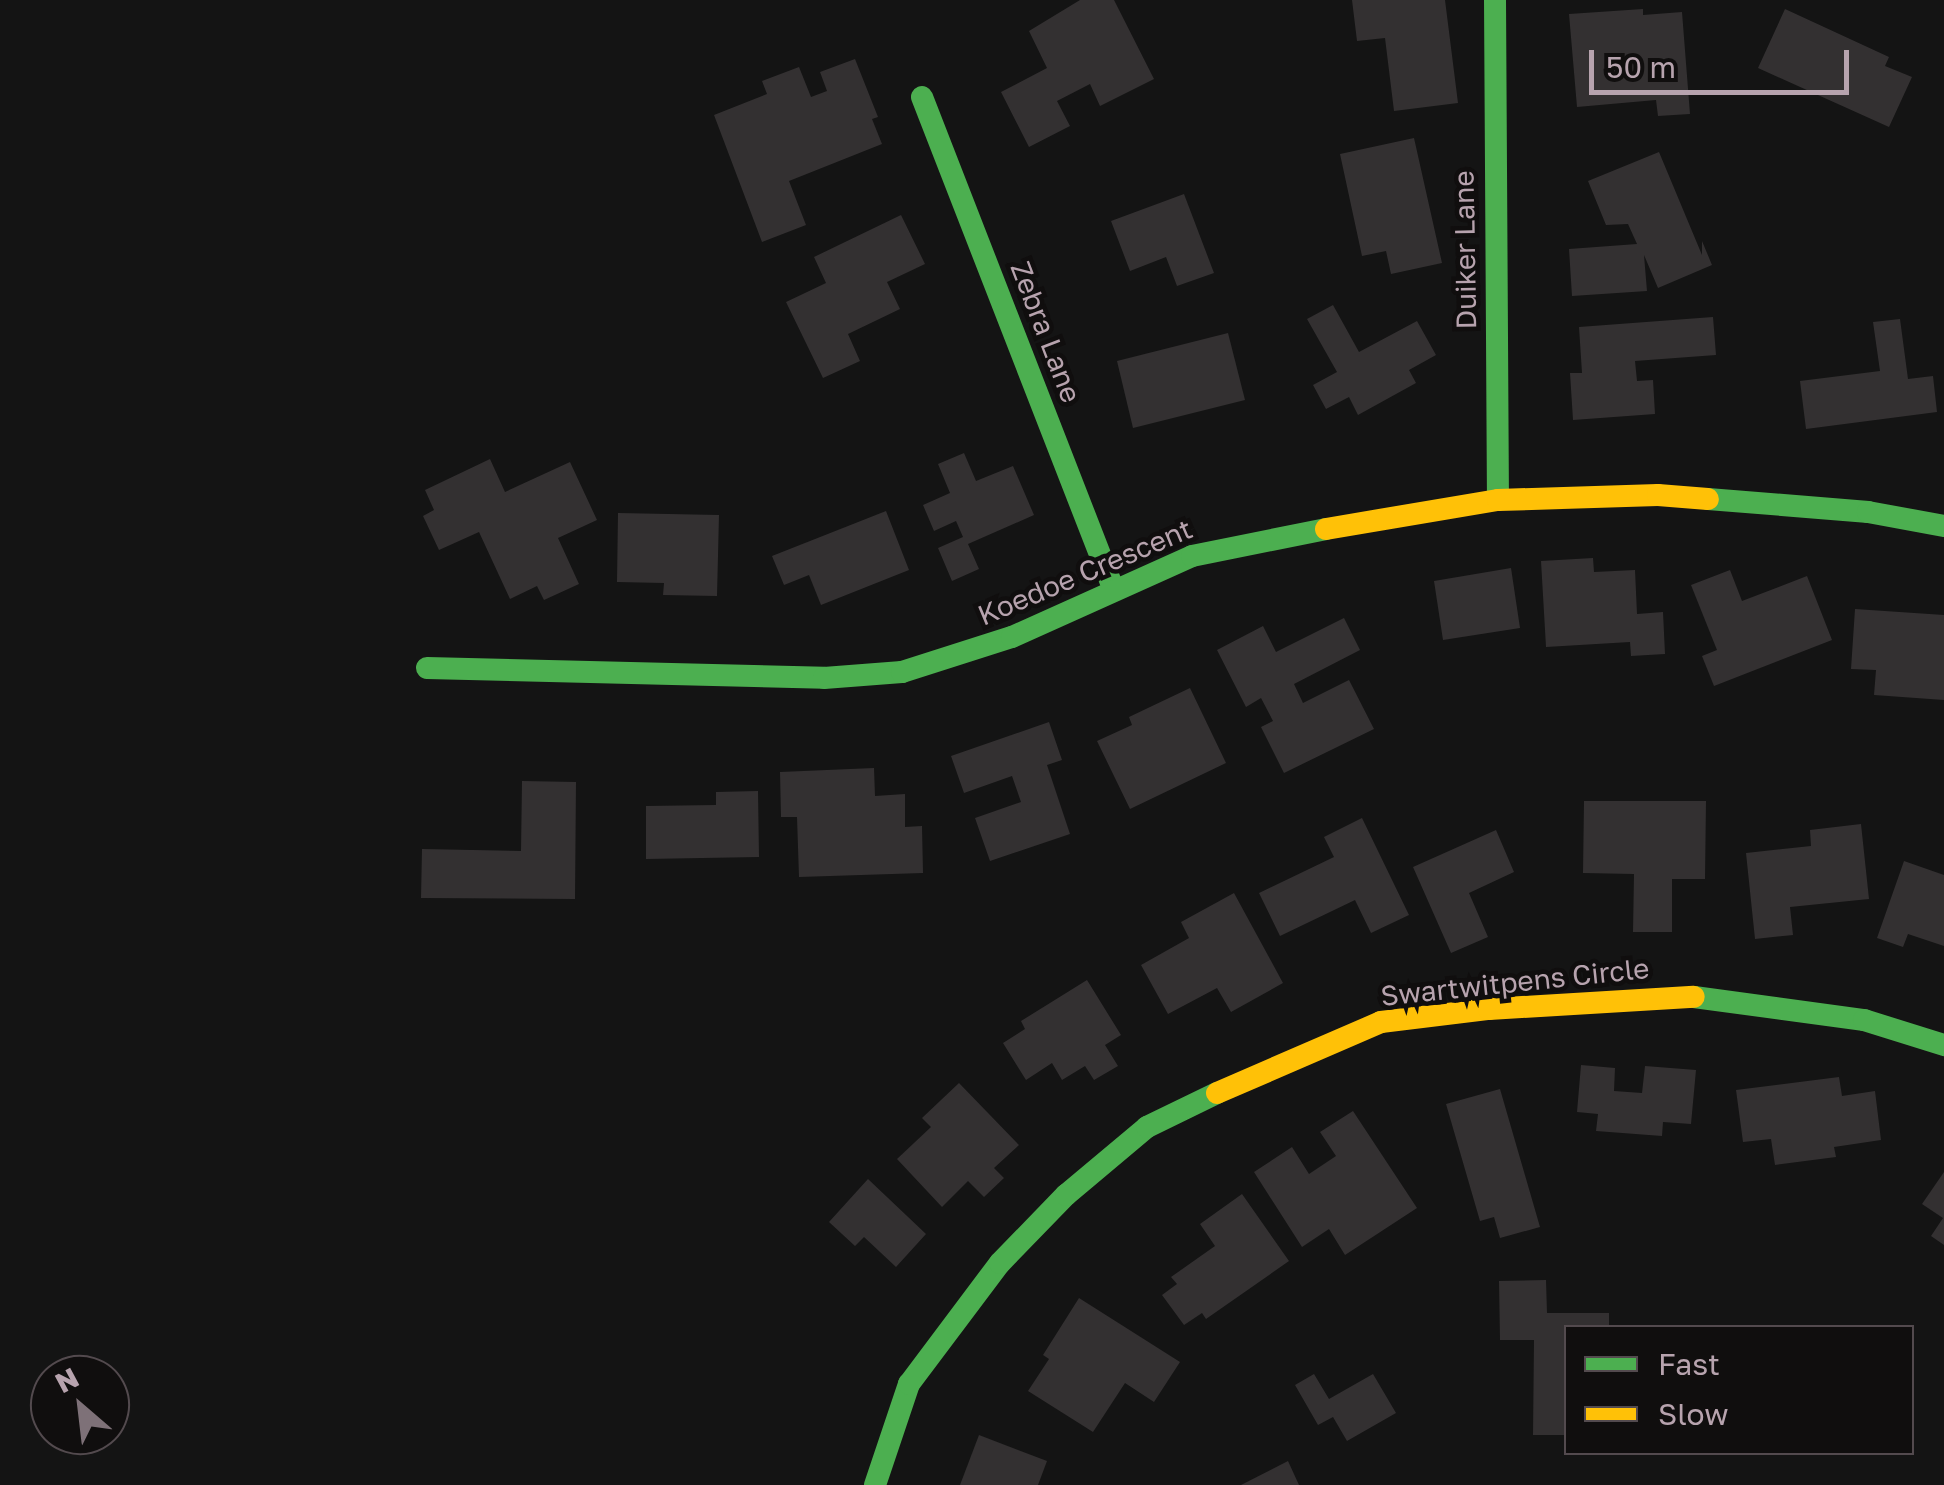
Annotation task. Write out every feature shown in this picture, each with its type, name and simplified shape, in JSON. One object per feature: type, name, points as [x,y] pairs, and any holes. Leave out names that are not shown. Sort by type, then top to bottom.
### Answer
[{"type":"street","name":"Duiker Lane","points":[[1494,0],[1498,500]]},
{"type":"street","name":"Zebra Lane","points":[[922,97],[1113,588]]},
{"type":"street","name":"Koedoe Crescent","points":[[426,668],[824,678],[902,672],[1012,636],[1192,556],[1238,544],[1498,500],[1658,495],[1868,512],[1944,526]]},
{"type":"street","name":"Swartwitpens Circle","points":[[874,1485],[909,1384],[1000,1263],[1066,1195],[1147,1127],[1346,1036],[1381,1022],[1488,1009],[1690,996],[1864,1020],[1944,1045]]},
{"type":"building","points":[[1080,0],[1114,0],[1154,79],[1100,106],[1090,84],[1057,101],[1070,126],[1029,147],[1001,92],[1047,68],[1029,31]]},
{"type":"building","points":[[1352,0],[1445,0],[1458,103],[1394,111],[1385,38],[1357,41]]},
{"type":"building","points":[[1643,9],[1643,15],[1682,12],[1690,114],[1658,116],[1656,100],[1577,107],[1569,14]]},
{"type":"building","points":[[1785,9],[1889,57],[1885,66],[1912,77],[1889,127],[1758,68]]},
{"type":"building","points":[[855,59],[878,117],[872,119],[882,144],[789,181],[806,225],[762,242],[714,115],[767,94],[762,81],[799,67],[811,97],[827,91],[820,72]]},
{"type":"building","points":[[1414,138],[1442,263],[1391,274],[1386,251],[1362,256],[1340,154]]},
{"type":"building","points":[[1659,152],[1702,255],[1702,241],[1712,265],[1658,288],[1644,255],[1647,291],[1572,296],[1569,249],[1637,244],[1628,224],[1606,225],[1588,181]]},
{"type":"building","points":[[1184,194],[1214,273],[1177,286],[1166,257],[1130,271],[1111,221]]},
{"type":"building","points":[[901,215],[925,264],[887,282],[900,309],[848,334],[860,361],[823,378],[786,302],[826,283],[814,257]]},
{"type":"building","points":[[1333,305],[1359,352],[1417,321],[1436,355],[1409,370],[1416,383],[1358,415],[1349,397],[1326,409],[1313,385],[1337,372],[1307,319]]},
{"type":"building","points":[[1713,317],[1716,355],[1635,361],[1637,381],[1653,380],[1655,414],[1573,420],[1570,373],[1582,373],[1579,327]]},
{"type":"building","points":[[1900,319],[1908,379],[1933,376],[1937,412],[1806,429],[1800,381],[1880,371],[1873,322]]},
{"type":"building","points":[[1228,333],[1245,400],[1133,428],[1117,361]]},
{"type":"building","points":[[964,453],[976,481],[1013,466],[1034,515],[968,544],[979,569],[952,581],[938,548],[963,537],[956,521],[934,531],[923,505],[950,493],[938,464]]},
{"type":"building","points":[[490,459],[505,492],[570,462],[597,520],[558,538],[579,584],[544,600],[537,586],[510,599],[479,532],[439,550],[423,516],[434,510],[425,490]]},
{"type":"building","points":[[886,511],[909,570],[821,605],[809,575],[784,585],[772,556]]},
{"type":"building","points":[[618,513],[719,515],[717,596],[663,595],[664,583],[617,582]]},
{"type":"building","points":[[1593,558],[1594,572],[1635,570],[1637,614],[1663,612],[1665,654],[1631,656],[1630,642],[1546,647],[1541,561]]},
{"type":"building","points":[[1511,568],[1520,628],[1443,640],[1434,581]]},
{"type":"building","points":[[1730,570],[1742,601],[1807,576],[1832,640],[1714,686],[1702,656],[1717,650],[1691,585]]},
{"type":"building","points":[[1855,609],[1944,615],[1944,700],[1874,695],[1876,670],[1851,669]]},
{"type":"building","points":[[1344,618],[1360,650],[1294,684],[1303,703],[1349,680],[1374,729],[1284,773],[1261,727],[1273,721],[1261,698],[1246,707],[1217,650],[1263,626],[1276,652]]},
{"type":"building","points":[[1190,688],[1226,763],[1130,809],[1097,741],[1132,725],[1129,717]]},
{"type":"building","points":[[1049,722],[1062,760],[1047,765],[1070,834],[990,861],[975,818],[1021,802],[1012,776],[964,793],[951,756]]},
{"type":"building","points":[[874,768],[875,796],[905,794],[905,827],[922,826],[923,873],[799,877],[797,817],[781,817],[780,772]]},
{"type":"building","points":[[522,781],[576,782],[575,899],[421,898],[422,849],[521,851]]},
{"type":"building","points":[[758,791],[759,857],[646,859],[646,806],[716,805],[716,792]]},
{"type":"building","points":[[1584,801],[1706,801],[1705,879],[1672,879],[1672,932],[1633,932],[1634,874],[1583,873]]},
{"type":"building","points":[[1362,818],[1409,915],[1371,933],[1355,900],[1280,936],[1259,893],[1334,857],[1324,837]]},
{"type":"building","points":[[1861,824],[1869,899],[1790,907],[1793,935],[1755,939],[1746,853],[1811,846],[1810,830]]},
{"type":"building","points":[[1496,830],[1514,872],[1469,893],[1488,937],[1451,953],[1413,867]]},
{"type":"building","points":[[1904,861],[1944,875],[1944,946],[1908,934],[1903,947],[1877,938]]},
{"type":"building","points":[[1234,893],[1283,983],[1231,1012],[1217,988],[1168,1014],[1141,965],[1189,938],[1181,922]]},
{"type":"building","points":[[1087,980],[1121,1035],[1105,1045],[1118,1066],[1094,1080],[1085,1066],[1062,1080],[1052,1063],[1026,1080],[1003,1043],[1025,1029],[1021,1021]]},
{"type":"building","points":[[1581,1065],[1615,1068],[1614,1091],[1642,1093],[1645,1066],[1696,1070],[1691,1124],[1663,1122],[1662,1136],[1596,1131],[1598,1114],[1577,1112]]},
{"type":"building","points":[[1839,1077],[1842,1096],[1875,1091],[1881,1140],[1834,1147],[1836,1157],[1775,1165],[1771,1139],[1743,1142],[1736,1090]]},
{"type":"building","points":[[959,1083],[1019,1145],[994,1168],[1004,1178],[984,1197],[968,1181],[942,1207],[897,1159],[931,1127],[922,1118]]},
{"type":"building","points":[[1500,1089],[1540,1227],[1500,1238],[1494,1217],[1480,1221],[1446,1104]]},
{"type":"building","points":[[1353,1111],[1417,1208],[1345,1255],[1329,1229],[1302,1247],[1254,1172],[1292,1147],[1309,1174],[1336,1156],[1320,1132]]},
{"type":"building","points":[[1944,1172],[1944,1245],[1931,1236],[1943,1218],[1922,1204]]},
{"type":"building","points":[[868,1179],[926,1234],[896,1267],[864,1237],[855,1246],[829,1222]]},
{"type":"building","points":[[1242,1194],[1289,1261],[1206,1319],[1202,1313],[1184,1325],[1162,1295],[1177,1284],[1171,1277],[1215,1246],[1200,1224]]},
{"type":"building","points":[[1546,1280],[1547,1313],[1609,1313],[1609,1325],[1564,1325],[1564,1435],[1533,1435],[1534,1340],[1500,1340],[1499,1281]]},
{"type":"building","points":[[1079,1298],[1180,1362],[1154,1402],[1125,1383],[1093,1432],[1028,1391],[1049,1359],[1043,1355]]},
{"type":"building","points":[[1314,1374],[1329,1399],[1373,1374],[1396,1413],[1347,1441],[1333,1417],[1318,1425],[1295,1385]]},
{"type":"building","points":[[979,1435],[1047,1461],[1038,1485],[960,1485]]},
{"type":"building","points":[[1288,1461],[1299,1485],[1241,1485]]},
{"type":"traffic: fast","points":[[1495,0],[1498,500]]},
{"type":"traffic: fast","points":[[922,97],[1113,588]]},
{"type":"traffic: fast","points":[[1708,499],[1868,512],[1944,526]]},
{"type":"traffic: fast","points":[[427,668],[824,678],[902,672],[1012,637],[1192,556],[1326,529]]},
{"type":"traffic: fast","points":[[1694,997],[1864,1020],[1944,1045]]},
{"type":"traffic: fast","points":[[875,1485],[909,1384],[1000,1263],[1066,1195],[1147,1127],[1217,1093]]},
{"type":"traffic: slow","points":[[1326,529],[1498,500],[1658,495],[1708,499]]},
{"type":"traffic: slow","points":[[1217,1093],[1381,1022],[1489,1009],[1694,997]]}]
